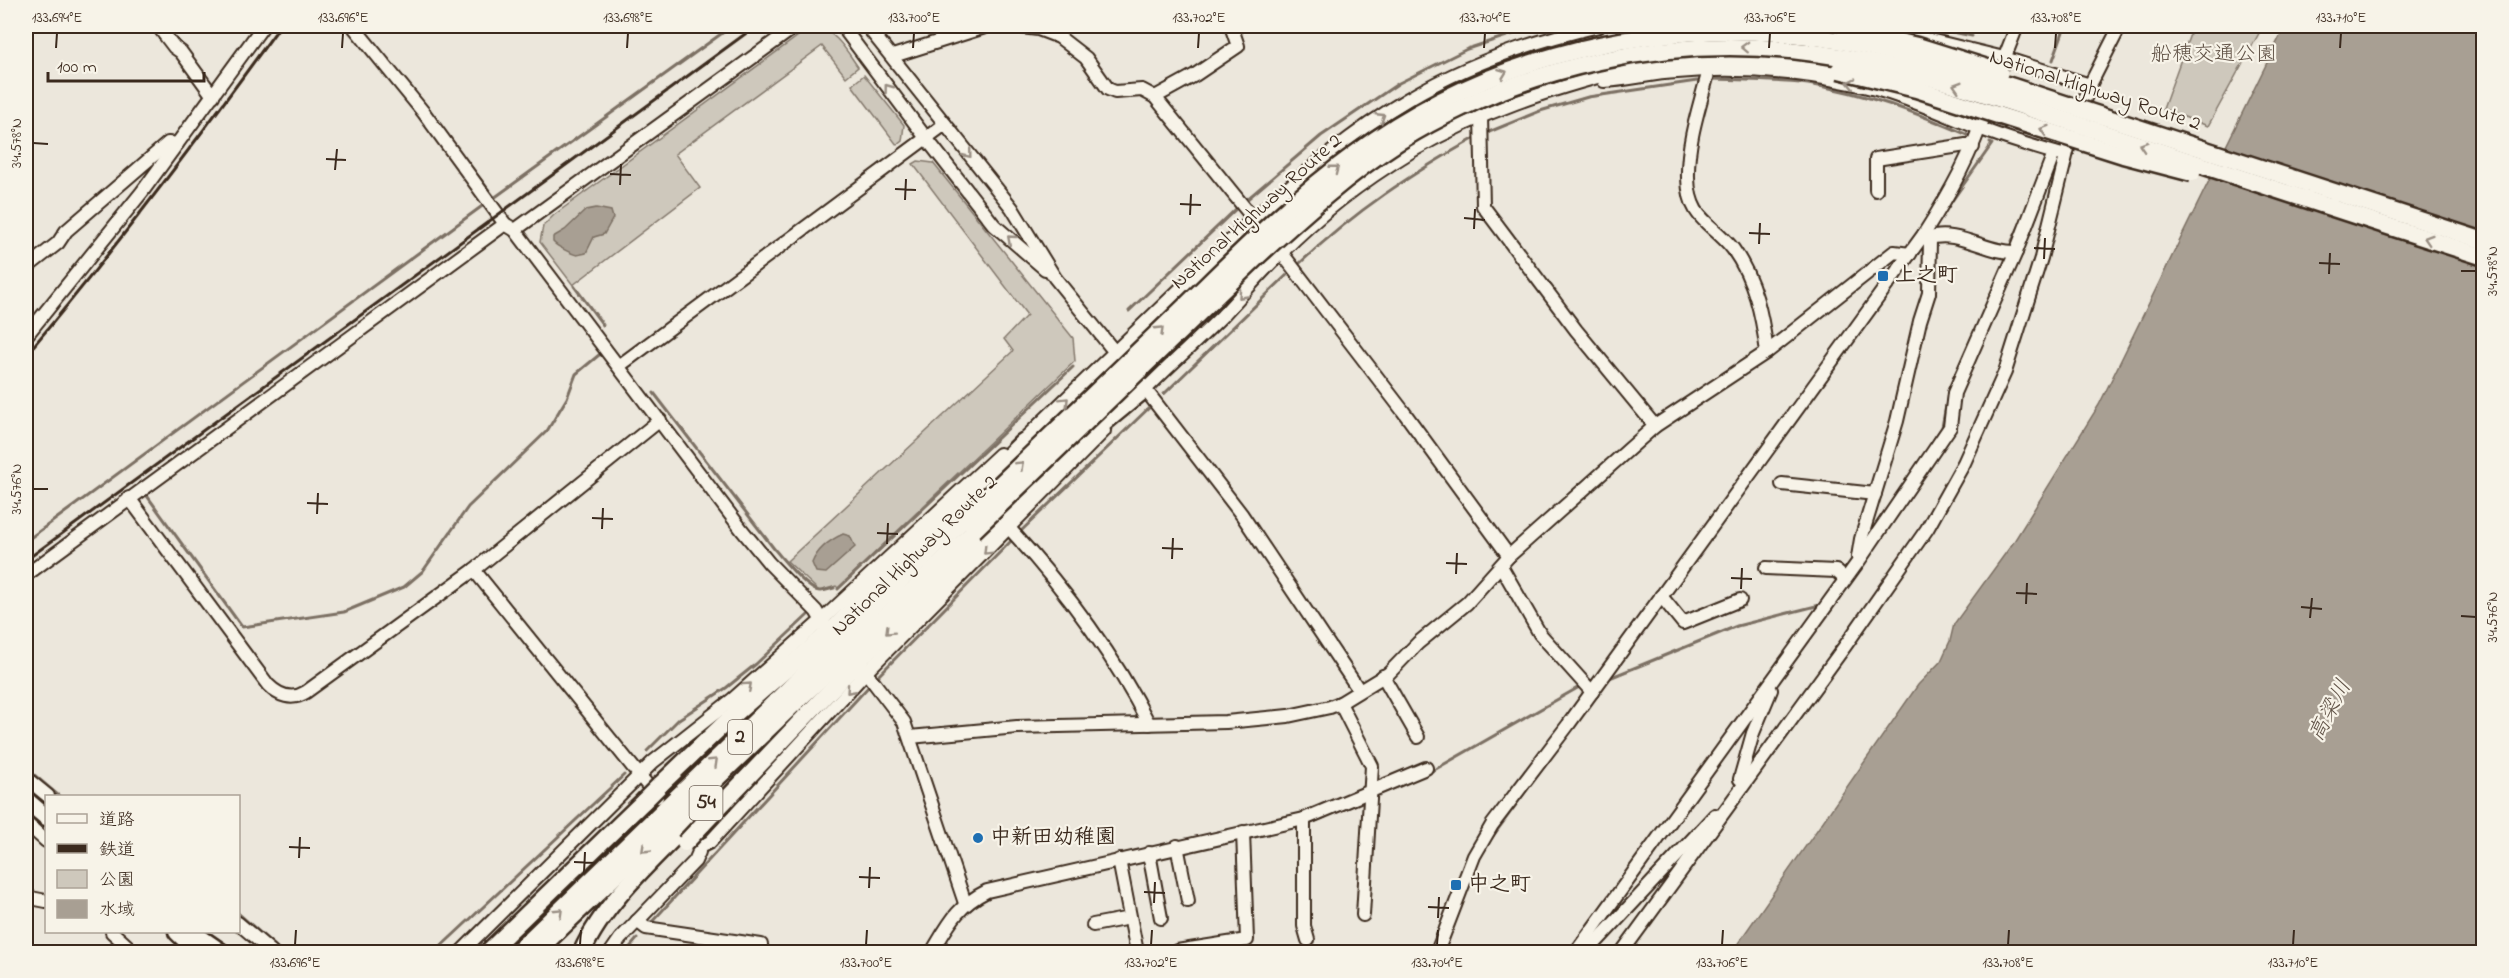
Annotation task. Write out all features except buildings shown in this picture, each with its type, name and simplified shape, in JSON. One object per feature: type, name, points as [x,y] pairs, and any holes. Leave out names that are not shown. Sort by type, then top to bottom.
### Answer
[{"type":"highway","points":[[1824,26],[1917,46],[1994,69],[2257,160],[2306,191]]},
{"type":"highway","name":"National Highway Route 2","points":[[517,952],[1260,254],[1355,173],[1397,143],[1469,104],[1542,75],[1658,50],[1702,47],[1781,49],[1856,60],[1900,70],[2306,191],[2484,241]]},
{"type":"highway","points":[[1626,69],[1659,64],[1723,60],[1787,63],[1839,70],[1916,89],[2123,155],[2237,185],[2306,191]]},
{"type":"highway","name":"National Highway Route 2","points":[[2306,191],[2484,257]]},
{"type":"highway","points":[[583,952],[601,928],[694,837],[864,655],[1063,458],[1145,389]]},
{"type":"highway","points":[[482,947],[654,794],[726,722],[837,625],[1023,442]]},
{"type":"highway","name":"National Highway Route 2","points":[[536,952],[839,661],[968,526]]},
{"type":"highway","name":"54","points":[[583,952],[605,915],[632,883],[839,661]]},
{"type":"highway","points":[[26,800],[45,816]]},
{"type":"highway","points":[[165,933],[183,952]]},
{"type":"highway","points":[[178,933],[198,952]]},
{"type":"highway","points":[[193,933],[221,952]]},
{"type":"street","points":[[158,26],[174,47],[182,52],[213,96]]},
{"type":"street","points":[[26,336],[142,192],[263,26]]},
{"type":"street","points":[[353,26],[424,113],[742,530],[824,623]]},
{"type":"street","points":[[26,575],[129,498],[796,26]]},
{"type":"street","points":[[842,26],[994,225],[1055,278]]},
{"type":"street","points":[[867,26],[1012,208],[1055,278],[1145,389],[1242,515],[1359,690]]},
{"type":"street","points":[[893,56],[988,26]]},
{"type":"street","points":[[1013,26],[1049,32],[1065,41],[1086,58],[1108,89],[1115,92],[1142,90],[1155,97],[1281,252],[1396,402],[1505,561],[1540,634],[1592,692]]},
{"type":"street","points":[[1155,97],[1195,75],[1238,46],[1231,26]]},
{"type":"street","points":[[461,952],[482,947],[639,777],[669,748],[733,699],[824,623],[999,454],[1023,442],[1253,219],[1341,146],[1408,99],[1483,62],[1561,30],[1599,26]]},
{"type":"street","points":[[611,952],[620,939],[695,861],[694,837],[710,842],[864,669],[1010,528],[1145,389],[1221,317],[1281,252],[1335,205],[1411,152],[1481,116],[1544,91],[1626,69],[1623,26]]},
{"type":"street","points":[[1872,26],[2004,58],[2090,85]]},
{"type":"street","points":[[1576,952],[1843,577],[1858,562],[1950,427],[1954,393],[2090,85],[2120,26]]},
{"type":"street","points":[[1437,952],[1474,856],[1492,825],[1592,692],[1910,254],[1926,236],[1973,147],[2014,28]]},
{"type":"street","points":[[1907,99],[1925,38]]},
{"type":"street","points":[[1576,82],[1709,70],[1816,77],[1851,83],[1907,99],[1980,129],[2060,154]]},
{"type":"street","points":[[1709,70],[1691,142],[1688,179],[1692,199],[1699,217],[1732,249],[1755,290],[1760,305],[1767,352]]},
{"type":"street","points":[[1481,116],[1483,206],[1576,330],[1655,426]]},
{"type":"street","points":[[619,366],[945,124]]},
{"type":"street","points":[[26,268],[58,243],[66,231],[148,159],[168,143],[177,144]]},
{"type":"street","points":[[1876,190],[1876,159],[1966,145],[1973,147]]},
{"type":"street","points":[[1622,952],[1845,646],[1927,529],[1965,463],[2005,372],[2041,258],[2060,154]]},
{"type":"street","points":[[1926,236],[1970,240],[2004,253],[2016,252]]},
{"type":"street","points":[[1858,562],[1861,539],[1897,421],[1920,321],[1929,293],[1926,236]]},
{"type":"street","points":[[910,737],[1017,727],[1226,722],[1288,716],[1340,703],[1383,676],[1418,643],[1467,603],[1505,561],[1655,426],[1767,352],[1894,252],[1910,254]]},
{"type":"street","points":[[129,498],[273,690],[284,696],[302,695],[474,570],[660,420]]},
{"type":"street","points":[[1782,484],[1875,494]]},
{"type":"street","points":[[1010,528],[1098,636],[1131,689],[1149,724]]},
{"type":"street","points":[[1766,568],[1836,571],[1843,577]]},
{"type":"street","points":[[474,570],[654,794]]},
{"type":"street","points":[[1660,596],[1683,623],[1740,600]]},
{"type":"street","points":[[864,669],[904,722],[965,903]]},
{"type":"street","points":[[1744,782],[1740,779],[1754,733],[1777,678],[1777,672]]},
{"type":"street","points":[[1383,676],[1419,737]]},
{"type":"street","points":[[1340,703],[1372,766],[1364,915]]},
{"type":"street","points":[[932,952],[954,915],[965,903],[998,888],[1304,823],[1426,768]]},
{"type":"street","points":[[26,778],[47,795]]},
{"type":"street","points":[[1587,952],[1712,816],[1725,810]]},
{"type":"street","points":[[26,823],[45,840]]},
{"type":"street","points":[[1304,823],[1304,926],[1308,940]]},
{"type":"street","points":[[1177,951],[1247,940],[1243,836]]},
{"type":"street","points":[[1178,850],[1188,901]]},
{"type":"street","points":[[1150,857],[1161,918]]},
{"type":"street","points":[[1119,864],[1137,952]]},
{"type":"street","points":[[26,897],[45,901]]},
{"type":"street","points":[[1093,925],[1131,918]]},
{"type":"street","points":[[637,921],[646,928],[761,945],[762,952]]},
{"type":"street","points":[[240,924],[272,952]]},
{"type":"street","points":[[113,933],[134,952]]},
{"type":"green space","name":"船穂交通公園","points":[[2193,26],[2263,26],[2208,126],[2163,109]]},
{"type":"green space","points":[[816,28],[823,29],[835,37],[858,67],[846,77],[822,46],[675,154],[700,188],[573,285],[540,242],[543,226],[554,215],[801,34]]},
{"type":"green space","points":[[864,75],[904,125],[902,141],[897,145],[852,85]]},
{"type":"green space","points":[[918,161],[933,163],[1073,338],[1075,361],[838,588],[836,586],[819,591],[787,561],[1013,351],[1004,339],[1027,315],[913,164]]},
{"type":"water","name":"高梁川","points":[[2285,26],[2483,26],[2483,952],[1732,952],[1918,685],[1941,661],[1950,641],[1954,624],[2013,543],[2099,405]]},
{"type":"water","points":[[596,208],[611,211],[613,218],[604,234],[594,237],[586,253],[577,255],[553,242],[553,237],[565,230],[586,210]]},
{"type":"water","points":[[843,534],[850,536],[855,547],[826,573],[816,572],[812,563],[817,554],[829,542]]},
{"type":"waterway","points":[[361,26],[369,36]]},
{"type":"waterway","points":[[494,198],[732,26]]},
{"type":"waterway","points":[[1245,201],[1321,136],[1399,83],[1467,49],[1537,26]]},
{"type":"waterway","points":[[1924,26],[1972,36]]},
{"type":"waterway","points":[[2053,60],[2065,26]]},
{"type":"waterway","points":[[1711,79],[1784,82],[1829,88],[1891,105],[1970,136]]},
{"type":"waterway","points":[[1489,132],[1540,111],[1588,97],[1697,81]]},
{"type":"waterway","points":[[1300,263],[1342,226],[1384,194],[1477,137]]},
{"type":"waterway","points":[[1947,208],[1992,144],[1990,143]]},
{"type":"waterway","points":[[465,159],[494,197]]},
{"type":"waterway","points":[[26,541],[485,204]]},
{"type":"waterway","points":[[1129,311],[1238,207]]},
{"type":"waterway","points":[[2012,241],[2023,218]]},
{"type":"waterway","points":[[1164,394],[1291,271]]},
{"type":"waterway","points":[[574,286],[603,325]]},
{"type":"waterway","points":[[1953,380],[1975,331]]},
{"type":"waterway","points":[[145,493],[242,627],[344,612],[404,587],[423,571],[468,507],[547,431],[567,398],[576,374],[599,355]]},
{"type":"waterway","points":[[838,589],[1073,367]]},
{"type":"waterway","points":[[654,393],[796,574],[815,590],[834,588]]},
{"type":"waterway","points":[[1934,439],[1942,427],[1948,395]]},
{"type":"waterway","points":[[1020,532],[1152,405]]},
{"type":"waterway","points":[[878,676],[1013,539]]},
{"type":"waterway","points":[[1607,679],[1737,626],[1820,605]]},
{"type":"waterway","points":[[647,751],[679,719],[726,688],[756,664],[808,615]]},
{"type":"waterway","points":[[650,924],[870,685]]},
{"type":"waterway","points":[[1427,774],[1581,686]]},
{"type":"waterway","points":[[1487,844],[1545,765]]},
{"type":"waterway","points":[[26,768],[58,795]]},
{"type":"waterway","points":[[435,952],[624,775]]},
{"type":"waterway","points":[[1308,824],[1325,817]]},
{"type":"waterway","points":[[1447,941],[1459,911]]},
{"type":"waterway","points":[[240,915],[282,952]]},
{"type":"waterway","points":[[626,952],[637,939]]},
{"type":"railway","points":[[26,355],[156,193],[280,26]]},
{"type":"railway","points":[[26,560],[756,26]]},
{"type":"place","name":"上之町","points":[[1883,276]]},
{"type":"place","name":"中新田幼稚園","points":[[978,838]]},
{"type":"place","name":"中之町","points":[[1456,885]]}]
